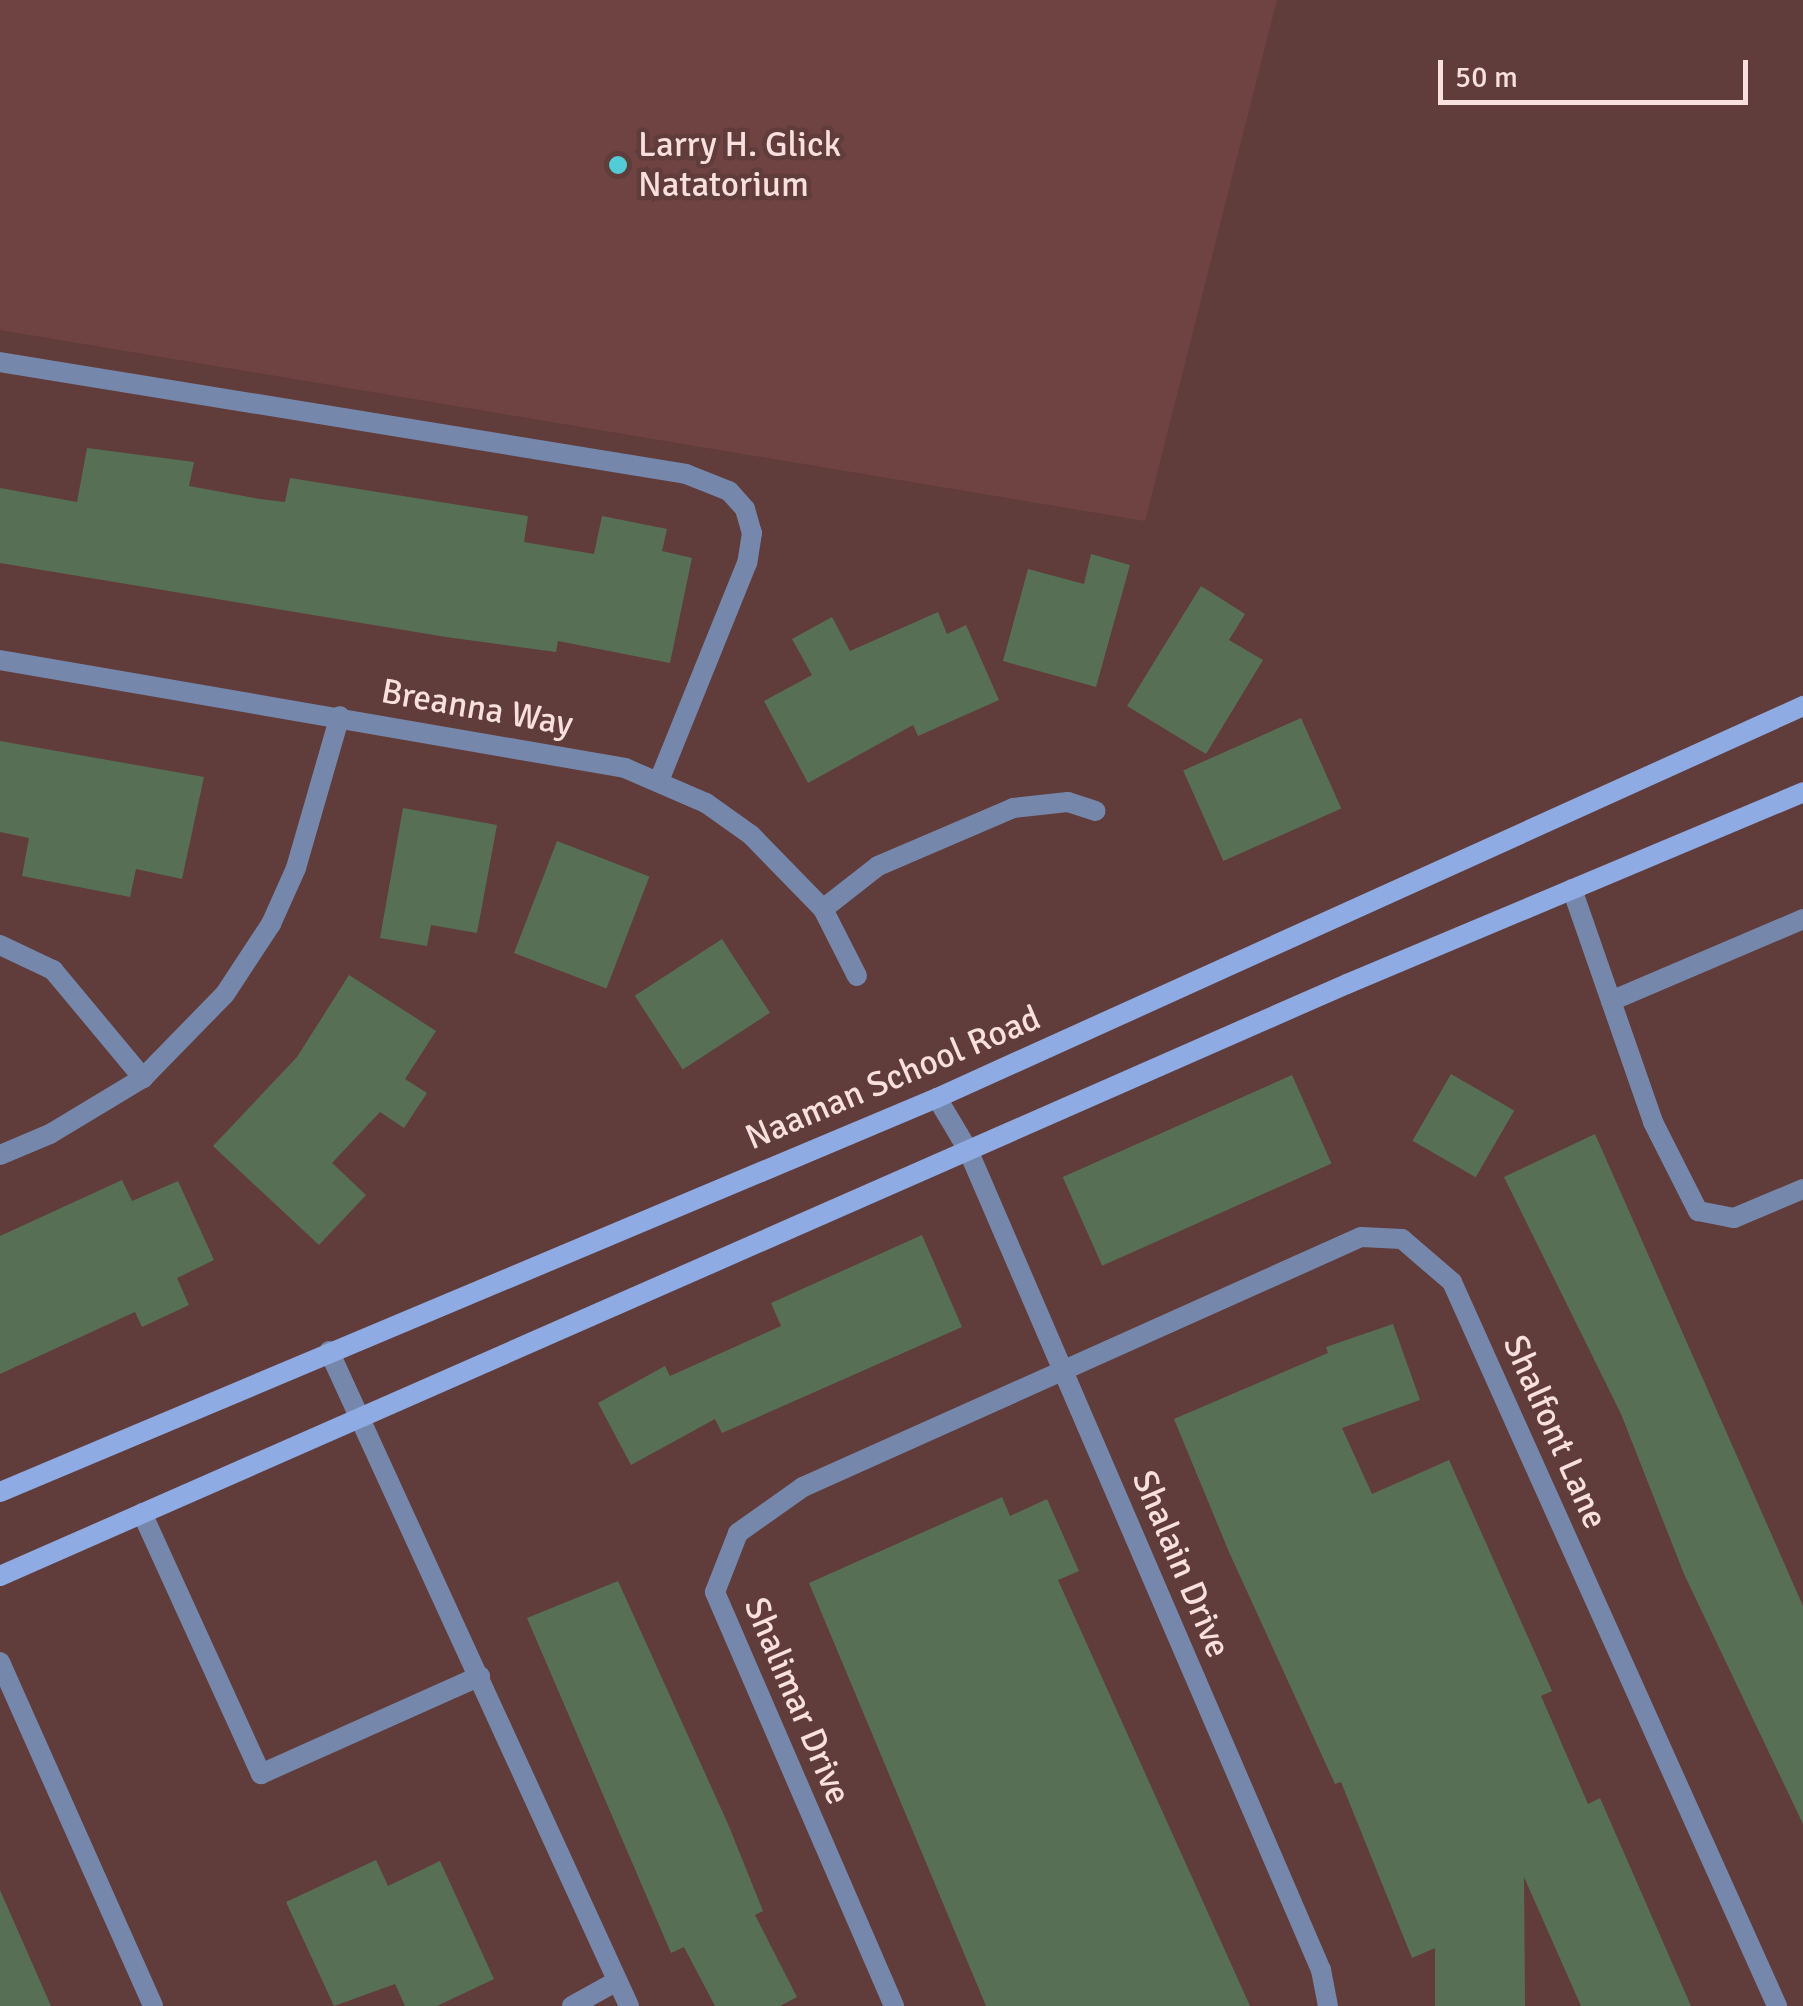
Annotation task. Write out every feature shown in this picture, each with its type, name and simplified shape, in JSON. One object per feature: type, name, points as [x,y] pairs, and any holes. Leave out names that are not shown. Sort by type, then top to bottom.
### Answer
[{"type":"main road","name":"Naaman School Road","points":[[0,1492],[937,1098],[1803,706]]},
{"type":"main road","points":[[0,1576],[968,1150],[1803,792]]},
{"type":"street","points":[[0,362],[686,474],[729,490],[745,509],[752,534],[747,563],[660,781]]},
{"type":"street","name":"Breanna Way","points":[[0,660],[625,768],[660,781],[752,835],[822,909],[857,976]]},
{"type":"street","points":[[0,1156],[50,1134],[144,1078],[225,994],[271,924],[296,868],[340,716]]},
{"type":"street","points":[[822,909],[878,866],[1013,808],[1068,802],[1096,811]]},
{"type":"street","points":[[1572,888],[1653,1122],[1698,1211],[1734,1218],[1803,1189]]},
{"type":"street","points":[[1611,1001],[1803,920]]},
{"type":"street","points":[[0,945],[53,970],[144,1078]]},
{"type":"street","points":[[937,1098],[968,1150]]},
{"type":"street","name":"Shalain Drive","points":[[968,1150],[1322,1970],[1328,2006]]},
{"type":"street","name":"Shalfont Lane","points":[[1060,1366],[1362,1236],[1402,1239],[1452,1282],[1777,2006]]},
{"type":"street","points":[[329,1352],[362,1416],[629,2006]]},
{"type":"street","name":"Shalimar Drive","points":[[894,2006],[715,1592],[738,1533],[802,1487],[1060,1366]]},
{"type":"street","points":[[142,1513],[261,1774],[480,1676]]},
{"type":"street","points":[[0,1662],[153,2006]]},
{"type":"street","points":[[572,2006],[618,1981]]},
{"type":"shaded area","name":"Larry H. Glick Natatorium","points":[[0,0],[1277,0],[1145,521],[0,330]]},
{"type":"building","points":[[87,448],[194,462],[189,486],[260,499],[285,502],[290,478],[528,516],[524,542],[594,554],[602,516],[667,529],[662,551],[692,558],[670,663],[558,641],[556,652],[446,637],[0,563],[0,488],[77,502]]},
{"type":"building","points":[[1091,554],[1130,565],[1096,687],[1003,661],[1028,569],[1084,584]]},
{"type":"building","points":[[1201,586],[1245,614],[1229,640],[1263,660],[1206,754],[1127,706]]},
{"type":"building","points":[[938,612],[947,634],[966,625],[999,700],[918,736],[913,725],[808,783],[764,701],[812,675],[792,639],[832,617],[850,651]]},
{"type":"building","points":[[1301,718],[1341,808],[1223,861],[1183,770]]},
{"type":"building","points":[[0,741],[204,777],[182,879],[136,869],[130,897],[22,876],[29,838],[0,832]]},
{"type":"building","points":[[403,808],[497,825],[477,933],[431,925],[427,946],[380,938]]},
{"type":"building","points":[[557,841],[649,876],[606,989],[514,953]]},
{"type":"building","points":[[722,939],[770,1013],[683,1069],[635,996]]},
{"type":"building","points":[[349,975],[436,1031],[405,1079],[427,1093],[404,1128],[380,1112],[332,1163],[366,1195],[319,1245],[213,1146],[297,1057]]},
{"type":"building","points":[[1451,1074],[1514,1110],[1476,1177],[1412,1141]]},
{"type":"building","points":[[1292,1075],[1331,1164],[1102,1266],[1063,1177]]},
{"type":"building","points":[[1595,1134],[1803,1606],[1803,1824],[1684,1574],[1621,1414],[1504,1177]]},
{"type":"building","points":[[122,1180],[132,1201],[178,1181],[214,1260],[177,1278],[189,1305],[142,1327],[135,1312],[0,1374],[0,1236]]},
{"type":"building","points":[[922,1235],[962,1327],[722,1433],[715,1419],[631,1465],[598,1403],[665,1366],[670,1376],[781,1326],[771,1303]]},
{"type":"building","points":[[1393,1324],[1420,1400],[1342,1428],[1372,1494],[1449,1460],[1552,1691],[1541,1696],[1588,1804],[1600,1798],[1691,2006],[1581,2006],[1524,1877],[1525,2006],[1435,2006],[1435,1948],[1412,1958],[1341,1782],[1335,1784],[1229,1552],[1174,1419],[1328,1353],[1326,1347]]},
{"type":"building","points":[[1002,1497],[1010,1516],[1047,1499],[1079,1571],[1058,1580],[1250,2006],[986,2006],[809,1583]]},
{"type":"building","points":[[618,1581],[728,1824],[763,1911],[755,1915],[797,1997],[780,2006],[715,2006],[684,1947],[671,1953],[527,1618]]},
{"type":"building","points":[[376,1860],[388,1886],[440,1861],[494,1979],[437,2006],[405,2006],[395,1984],[334,2006],[286,1902]]},
{"type":"building","points":[[0,1890],[51,2006],[0,2006]]},
{"type":"place","name":"Larry H. Glick Natatorium","points":[[618,165]]}]
